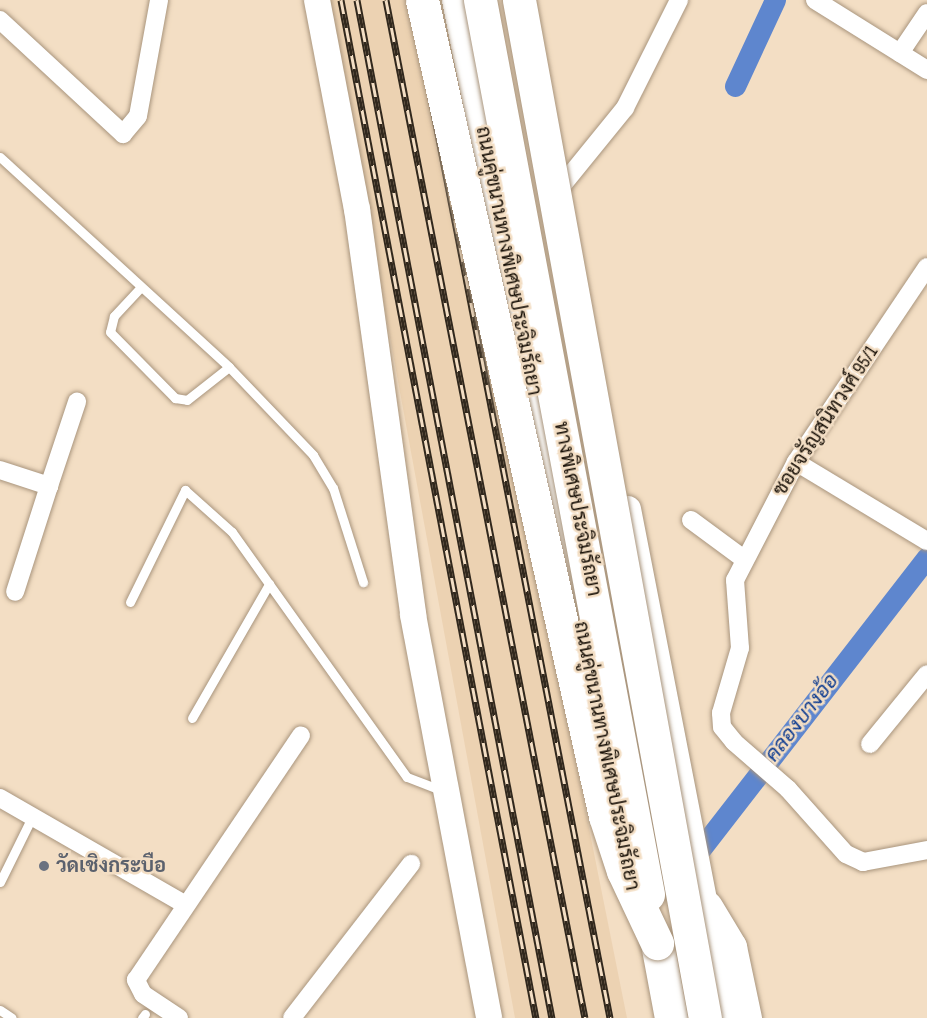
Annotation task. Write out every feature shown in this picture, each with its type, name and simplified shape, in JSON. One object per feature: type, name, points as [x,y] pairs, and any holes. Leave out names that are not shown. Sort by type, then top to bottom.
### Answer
[{"type":"highway","points":[[422,0],[605,816],[623,871],[657,942]]},
{"type":"highway","name":"ทางพิเศษประจิมรัถยา","points":[[480,0],[671,1018]]},
{"type":"highway","name":"ทางพิเศษประจิมรัถยา","points":[[519,0],[705,1018]]},
{"type":"highway","points":[[703,894],[730,947],[745,1018]]},
{"type":"main road","points":[[317,0],[357,209],[413,615],[489,1018]]},
{"type":"main road","name":"ถนนคู่ขนานทางพิเศษประจิมรัถยา","points":[[455,0],[576,599],[655,1018]]},
{"type":"main road","points":[[528,0],[727,1018]]},
{"type":"main road","points":[[576,599],[643,582]]},
{"type":"street","points":[[0,20],[123,134],[138,116],[159,0]]},
{"type":"street","points":[[564,183],[625,108],[679,0]]},
{"type":"street","points":[[815,0],[927,69]]},
{"type":"street","points":[[900,52],[927,13]]},
{"type":"street","name":"ซอยจรัญสนิทวงศ์ 95/1","points":[[925,275],[796,462],[735,580],[740,648],[726,688],[722,727],[788,789],[846,854],[863,862],[927,850]]},
{"type":"street","points":[[15,592],[77,402]]},
{"type":"street","points":[[796,462],[924,539]]},
{"type":"street","points":[[0,470],[49,486]]},
{"type":"street","points":[[691,520],[745,560]]},
{"type":"street","points":[[870,744],[927,674]]},
{"type":"street","points":[[179,1018],[143,994],[136,980],[184,904],[301,735]]},
{"type":"street","points":[[0,798],[184,904]]},
{"type":"street","points":[[292,1018],[411,864]]},
{"type":"lane","points":[[0,157],[229,367],[326,474],[363,582]]},
{"type":"lane","points":[[141,287],[114,316],[110,332],[175,398],[187,400],[229,367]]},
{"type":"lane","points":[[130,602],[185,490],[232,532],[407,777],[446,792]]},
{"type":"lane","points":[[192,718],[269,584]]},
{"type":"lane","points":[[0,882],[32,817]]},
{"type":"lane","points":[[0,1010],[12,1018]]},
{"type":"shaded area","points":[[328,0],[423,0],[627,1018],[515,1018]]},
{"type":"waterway","points":[[735,86],[775,0]]},
{"type":"waterway","name":"คลองบางอ้อ","points":[[689,864],[927,557]]},
{"type":"railway","points":[[341,0],[536,1018]]},
{"type":"railway","points":[[357,0],[552,1018]]},
{"type":"railway","points":[[386,0],[585,1018]]},
{"type":"railway","points":[[412,0],[610,1018]]},
{"type":"place","name":"วัดเชิงกระบือ","points":[[44,866]]}]
